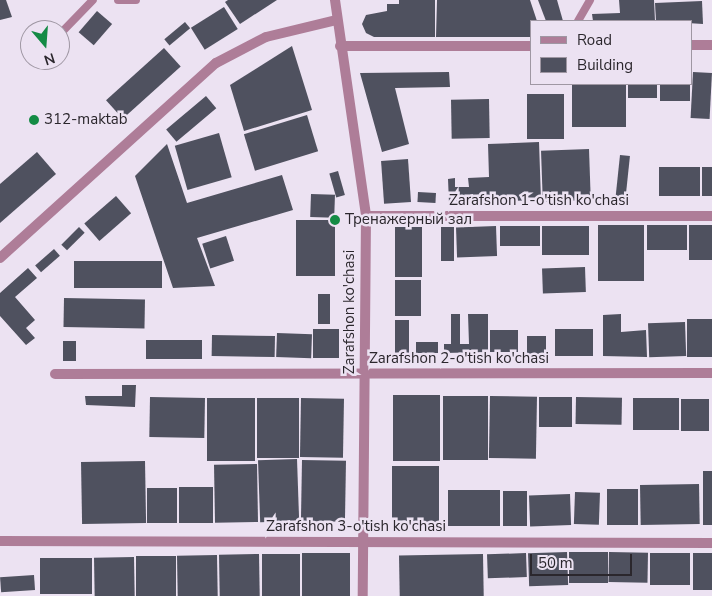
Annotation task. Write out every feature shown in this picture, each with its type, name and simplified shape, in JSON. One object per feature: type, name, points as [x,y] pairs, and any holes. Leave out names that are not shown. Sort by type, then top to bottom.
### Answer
[{"type":"street","name":"Zarafshon ko'chasi","points":[[335,0],[340,46],[366,216],[363,596]]},
{"type":"street","points":[[0,258],[216,63],[266,36],[337,20]]},
{"type":"street","points":[[692,45],[712,45]]},
{"type":"street","points":[[340,46],[530,46]]},
{"type":"street","name":"Zarafshon 1-o'tish ko'chasi","points":[[366,216],[712,216]]},
{"type":"street","name":"Zarafshon 2-o'tish ko'chasi","points":[[55,374],[712,373]]},
{"type":"street","name":"Zarafshon 3-o'tish ko'chasi","points":[[0,542],[712,542]]},
{"type":"lane","points":[[70,24],[93,0]]},
{"type":"lane","points":[[118,0],[136,0]]},
{"type":"lane","points":[[579,20],[590,0]]},
{"type":"building","points":[[0,0],[6,0],[12,17],[0,20]]},
{"type":"building","points":[[228,0],[277,0],[240,24],[225,2]]},
{"type":"building","points":[[399,0],[435,0],[435,37],[374,37],[366,33],[362,24],[366,15],[387,11],[387,4],[399,4]]},
{"type":"building","points":[[437,0],[530,0],[537,20],[530,20],[530,37],[436,37]]},
{"type":"building","points":[[538,0],[557,0],[563,20],[546,20]]},
{"type":"building","points":[[619,0],[654,0],[655,20],[593,20],[592,14],[620,13]]},
{"type":"building","points":[[702,1],[703,24],[692,23],[692,20],[656,20],[655,3]]},
{"type":"building","points":[[224,7],[238,29],[205,50],[191,28]]},
{"type":"building","points":[[97,11],[112,24],[94,45],[79,32]]},
{"type":"building","points":[[185,22],[190,28],[169,45],[164,39]]},
{"type":"building","points":[[292,46],[312,110],[244,131],[230,85]]},
{"type":"building","points":[[164,48],[181,67],[123,119],[106,100]]},
{"type":"building","points":[[449,72],[450,87],[395,88],[409,144],[382,152],[360,73]]},
{"type":"building","points":[[693,72],[712,73],[710,119],[691,118]]},
{"type":"building","points":[[572,85],[626,85],[626,127],[572,127]]},
{"type":"building","points":[[628,85],[657,85],[657,98],[628,98]]},
{"type":"building","points":[[660,85],[690,85],[690,101],[660,101]]},
{"type":"building","points":[[527,94],[564,94],[564,139],[527,139]]},
{"type":"building","points":[[206,96],[216,108],[176,142],[166,129]]},
{"type":"building","points":[[489,99],[490,138],[452,139],[451,100]]},
{"type":"building","points":[[307,115],[318,151],[255,171],[244,134]]},
{"type":"building","points":[[219,133],[232,177],[187,190],[175,146]]},
{"type":"building","points":[[539,142],[541,200],[449,203],[448,179],[455,178],[455,187],[469,187],[468,178],[489,177],[488,144]]},
{"type":"building","points":[[167,144],[187,203],[282,175],[293,210],[197,238],[215,286],[173,288],[135,176]]},
{"type":"building","points":[[589,149],[591,200],[543,202],[541,151]]},
{"type":"building","points":[[37,152],[56,174],[0,223],[0,184]]},
{"type":"building","points":[[620,155],[630,156],[625,199],[616,198]]},
{"type":"building","points":[[408,159],[411,202],[384,204],[381,161]]},
{"type":"building","points":[[659,167],[700,167],[700,196],[659,196]]},
{"type":"building","points":[[702,167],[712,167],[712,196],[702,196]]},
{"type":"building","points":[[338,171],[345,195],[336,198],[329,173]]},
{"type":"building","points":[[418,192],[436,193],[435,203],[417,202]]},
{"type":"building","points":[[311,194],[335,195],[334,218],[310,217]]},
{"type":"building","points":[[116,196],[131,213],[99,241],[84,224]]},
{"type":"building","points":[[296,220],[335,220],[335,276],[296,276]]},
{"type":"building","points":[[598,225],[644,225],[644,281],[598,281]]},
{"type":"building","points":[[647,225],[687,225],[687,250],[647,250]]},
{"type":"building","points":[[689,225],[712,225],[712,260],[689,260]]},
{"type":"building","points":[[496,226],[497,256],[457,257],[456,227]]},
{"type":"building","points":[[500,226],[540,226],[540,246],[500,246]]},
{"type":"building","points":[[542,226],[589,226],[589,255],[542,255]]},
{"type":"building","points":[[79,227],[85,233],[67,250],[61,245]]},
{"type":"building","points":[[395,227],[422,227],[422,277],[395,277]]},
{"type":"building","points":[[441,227],[454,227],[454,261],[441,261]]},
{"type":"building","points":[[226,236],[234,261],[210,268],[202,244]]},
{"type":"building","points":[[54,249],[60,256],[41,272],[35,265]]},
{"type":"building","points":[[74,261],[162,261],[162,288],[74,288]]},
{"type":"building","points":[[585,267],[586,292],[543,293],[542,269]]},
{"type":"building","points":[[28,268],[37,278],[15,297],[35,320],[26,328],[35,338],[26,345],[0,316],[0,293]]},
{"type":"building","points":[[395,280],[421,280],[421,316],[395,316]]},
{"type":"building","points":[[318,294],[330,294],[330,324],[318,324]]},
{"type":"building","points":[[64,298],[145,299],[144,328],[63,327]]},
{"type":"building","points":[[451,314],[460,314],[460,344],[469,344],[468,314],[488,314],[488,352],[444,353],[444,344],[451,344]]},
{"type":"building","points":[[621,314],[621,332],[646,330],[647,357],[603,356],[603,315]]},
{"type":"building","points":[[687,319],[712,319],[712,357],[687,357]]},
{"type":"building","points":[[395,320],[409,320],[409,357],[395,357]]},
{"type":"building","points":[[685,322],[686,356],[649,357],[648,323]]},
{"type":"building","points":[[313,329],[339,329],[339,358],[313,358]]},
{"type":"building","points":[[555,329],[593,329],[593,356],[555,356]]},
{"type":"building","points":[[490,330],[518,330],[518,352],[490,352]]},
{"type":"building","points":[[277,333],[312,334],[311,358],[276,357]]},
{"type":"building","points":[[212,335],[275,336],[275,357],[212,356]]},
{"type":"building","points":[[527,336],[546,336],[546,354],[527,354]]},
{"type":"building","points":[[146,340],[202,340],[202,359],[146,359]]},
{"type":"building","points":[[63,341],[76,341],[76,361],[63,361]]},
{"type":"building","points":[[416,342],[438,342],[438,353],[416,353]]},
{"type":"building","points":[[122,385],[136,385],[135,407],[86,405],[85,396],[122,396]]},
{"type":"building","points":[[393,395],[440,395],[440,461],[393,461]]},
{"type":"building","points":[[443,396],[488,396],[488,460],[443,460]]},
{"type":"building","points":[[490,396],[537,397],[536,459],[489,458]]},
{"type":"building","points":[[150,397],[205,398],[204,438],[149,437]]},
{"type":"building","points":[[539,397],[572,397],[572,427],[539,427]]},
{"type":"building","points":[[576,397],[622,398],[622,425],[576,424]]},
{"type":"building","points":[[207,398],[255,398],[255,461],[207,461]]},
{"type":"building","points":[[257,398],[299,398],[299,458],[257,458]]},
{"type":"building","points":[[301,398],[344,399],[343,458],[300,457]]},
{"type":"building","points":[[633,398],[679,398],[679,430],[633,430]]},
{"type":"building","points":[[681,399],[709,399],[709,431],[681,431]]},
{"type":"building","points":[[297,459],[299,521],[260,522],[258,460]]},
{"type":"building","points":[[302,460],[346,461],[345,522],[301,521]]},
{"type":"building","points":[[145,461],[146,523],[82,524],[81,462]]},
{"type":"building","points":[[257,464],[258,522],[215,523],[214,465]]},
{"type":"building","points":[[392,466],[439,466],[439,527],[392,527]]},
{"type":"building","points":[[703,471],[712,471],[712,525],[703,525]]},
{"type":"building","points":[[699,484],[700,524],[641,525],[640,485]]},
{"type":"building","points":[[179,487],[213,487],[213,523],[179,523]]},
{"type":"building","points":[[147,488],[177,488],[177,523],[147,523]]},
{"type":"building","points":[[607,489],[638,489],[638,525],[607,525]]},
{"type":"building","points":[[448,490],[500,490],[500,526],[448,526]]},
{"type":"building","points":[[503,491],[527,491],[527,526],[503,526]]},
{"type":"building","points":[[575,492],[600,493],[599,525],[574,524]]},
{"type":"building","points":[[570,494],[571,525],[530,526],[529,495]]},
{"type":"building","points":[[567,552],[568,585],[529,586],[528,553]]},
{"type":"building","points":[[567,552],[568,585],[529,586],[528,553]]},
{"type":"building","points":[[609,552],[648,553],[647,583],[608,582]]},
{"type":"building","points":[[302,553],[350,553],[350,596],[302,596]]},
{"type":"building","points":[[526,553],[527,577],[488,578],[487,554]]},
{"type":"building","points":[[650,553],[690,553],[690,585],[650,585]]},
{"type":"building","points":[[693,553],[712,553],[712,590],[693,590]]},
{"type":"building","points":[[259,554],[260,596],[220,596],[219,555]]},
{"type":"building","points":[[262,554],[300,554],[300,596],[262,596]]},
{"type":"building","points":[[483,554],[484,596],[400,596],[399,555]]},
{"type":"building","points":[[217,555],[218,596],[178,596],[177,556]]},
{"type":"building","points":[[136,556],[176,556],[176,596],[136,596]]},
{"type":"building","points":[[134,557],[135,596],[95,596],[94,558]]},
{"type":"building","points":[[40,558],[92,558],[92,594],[40,594]]},
{"type":"building","points":[[34,575],[35,590],[1,592],[0,577]]},
{"type":"place","name":"312-maktab","points":[[34,120]]},
{"type":"place","name":"Тренажерный зал","points":[[335,220]]}]
